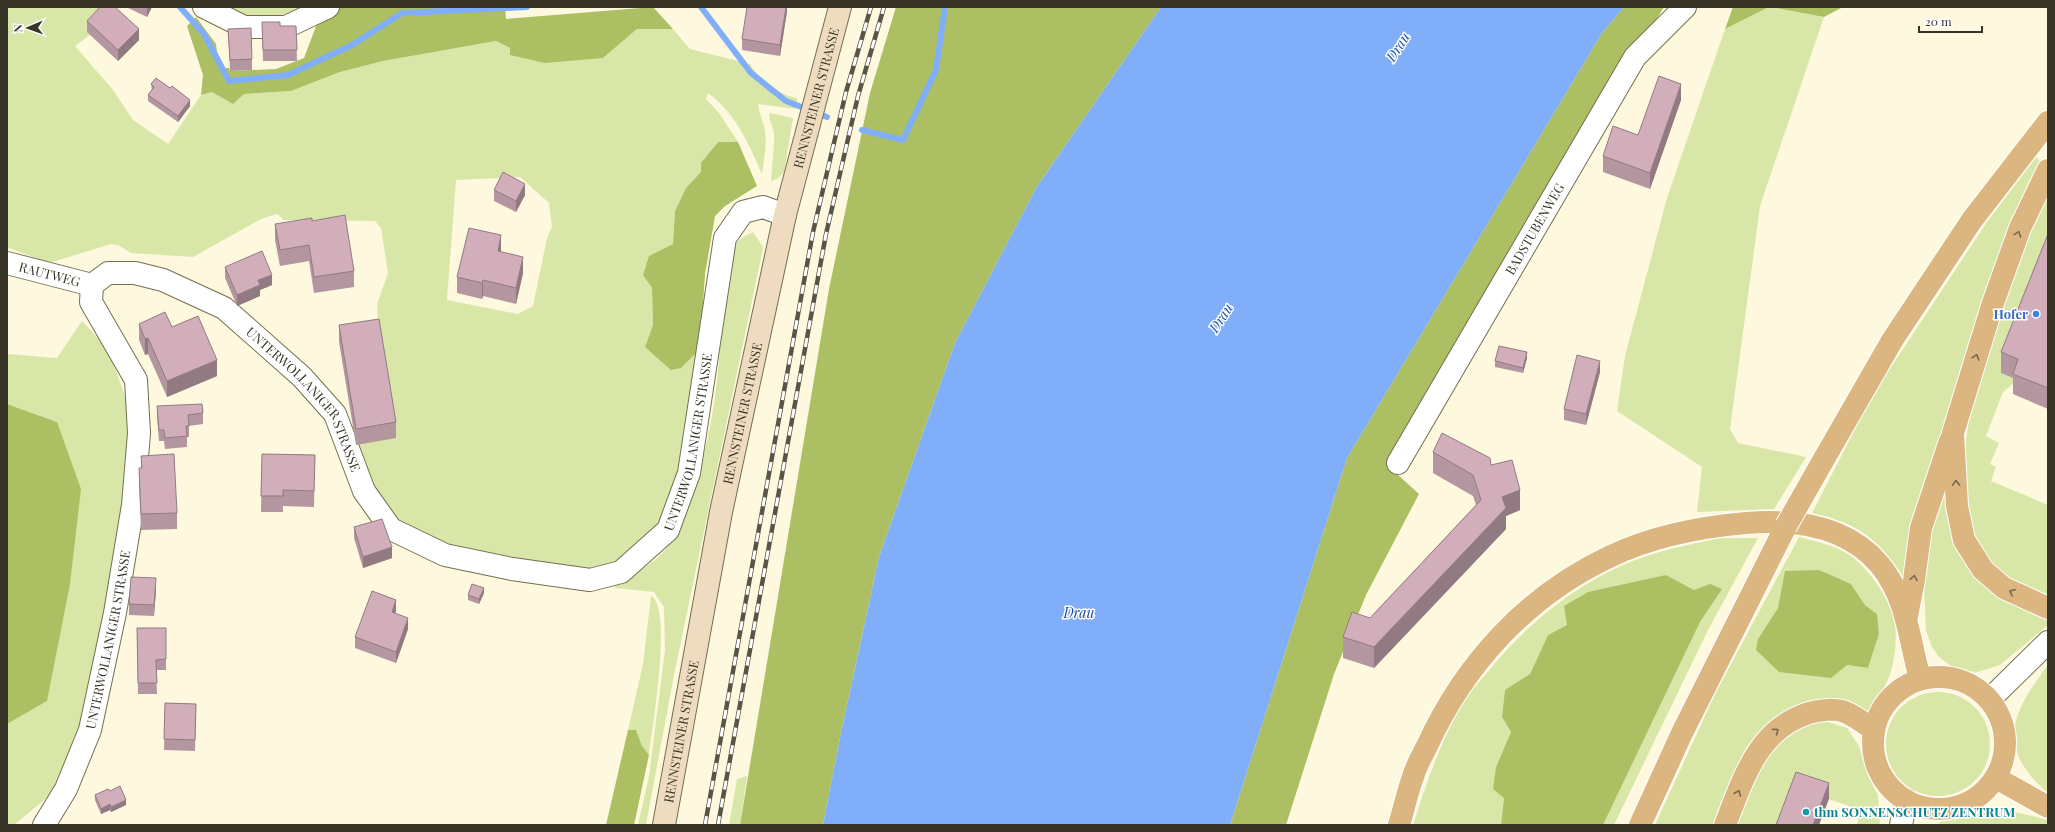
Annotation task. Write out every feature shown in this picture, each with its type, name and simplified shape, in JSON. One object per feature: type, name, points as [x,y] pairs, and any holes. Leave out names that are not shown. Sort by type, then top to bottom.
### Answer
[{"type":"main road","name":"RENNSTEINER STRASSE","points":[[664,825],[721,512],[785,215],[818,84],[840,7]]},
{"type":"main road","points":[[1640,825],[1682,734],[1786,526],[1893,339],[1972,220],[2048,122]]},
{"type":"main road","points":[[1907,616],[1914,580],[1921,528],[1993,303],[2020,228],[2048,170]]},
{"type":"main road","points":[[1952,433],[1957,506],[1964,540],[1983,570],[2004,588],[2048,608]]},
{"type":"main road","points":[[1399,825],[1413,776],[1439,719],[1472,666],[1517,618],[1561,584],[1610,556],[1667,536],[1712,526],[1765,521],[1826,529],[1860,544],[1880,565],[1898,592],[1907,616],[1912,649],[1920,679]]},
{"type":"main road","points":[[1934,676],[1949,677],[1970,683],[1990,699],[2002,721],[2005,735],[2005,750],[2002,764],[1996,778],[1981,794],[1963,805],[1931,809],[1906,800],[1893,791],[1877,767],[1874,754],[1874,730],[1879,714],[1888,700],[1907,684],[1934,676]]},
{"type":"main road","points":[[1725,825],[1751,760],[1770,735],[1794,718],[1818,710],[1844,712],[1874,730]]},
{"type":"main road","points":[[1996,778],[2048,807]]},
{"type":"street","points":[[204,7],[244,27],[286,27],[328,7]]},
{"type":"street","name":"BADSTUBENWEG","points":[[1398,463],[1635,57],[1685,7]]},
{"type":"street","name":"UNTERWOLLANIGER STRASSE","points":[[44,825],[66,789],[90,730],[115,613],[133,505],[139,433],[136,380],[91,302],[92,285],[108,273],[135,273],[163,280],[224,308],[302,377],[335,414],[364,491],[391,529],[445,555],[520,571],[590,580],[621,572],[668,530],[689,473],[725,238],[743,212],[763,207],[785,215]]},
{"type":"street","name":"RAUTWEG","points":[[7,264],[92,285]]},
{"type":"street","points":[[1990,699],[2048,642]]},
{"type":"street","points":[[1901,825],[1906,800]]},
{"type":"green space","points":[[7,7],[113,7],[90,35],[75,46],[113,90],[133,120],[168,144],[201,95],[212,92],[233,104],[244,94],[291,91],[340,72],[383,61],[496,41],[510,48],[603,58],[637,29],[673,29],[690,49],[750,64],[770,86],[783,94],[797,98],[796,109],[758,104],[766,137],[762,174],[752,151],[734,119],[718,101],[708,93],[706,99],[719,113],[738,142],[718,142],[701,163],[701,172],[686,188],[675,211],[673,244],[649,257],[643,275],[652,288],[653,325],[645,347],[703,346],[688,448],[669,508],[649,542],[623,562],[592,570],[566,568],[437,541],[397,520],[377,496],[356,445],[379,335],[377,304],[388,273],[381,228],[375,221],[284,220],[277,214],[261,219],[193,257],[131,253],[118,245],[111,244],[49,263],[9,248],[7,245]],"holes":[[[520,177],[549,203],[552,227],[547,238],[533,306],[518,314],[447,300],[456,180]]]},
{"type":"green space","points":[[211,7],[309,7],[297,12],[254,20]]},
{"type":"green space","points":[[339,7],[505,7],[506,19],[653,7],[673,29],[637,29],[603,58],[545,63],[510,55],[510,48],[496,41],[383,61],[340,72],[291,91],[244,94],[233,104],[212,92],[201,95],[203,75],[187,26],[196,17],[216,44],[219,68],[229,68],[230,71],[276,69],[304,58],[321,13]]},
{"type":"green space","points":[[896,7],[1161,7],[1036,188],[955,343],[879,557],[823,825],[740,825],[829,289],[870,93]]},
{"type":"green space","points":[[1624,7],[1664,7],[1517,244],[1387,465],[1419,494],[1366,595],[1334,674],[1286,825],[1230,825],[1347,458],[1602,33]]},
{"type":"green space","points":[[1733,7],[1769,7],[1725,29]]},
{"type":"green space","points":[[1769,7],[1824,17],[1760,206],[1730,429],[1738,443],[1806,457],[1774,509],[1697,512],[1702,467],[1617,411],[1625,356],[1667,198],[1725,29]]},
{"type":"green space","points":[[1770,7],[1843,7],[1824,17]]},
{"type":"green space","points":[[770,113],[793,118],[784,172],[777,179],[771,181],[774,133],[769,116]]},
{"type":"green space","points":[[718,142],[738,142],[757,186],[725,206],[715,216],[705,274],[701,334],[703,346],[681,368],[671,370],[645,347],[653,325],[652,288],[643,275],[649,256],[673,244],[675,211],[686,188],[701,172],[701,163]]},
{"type":"green space","points":[[2036,157],[2042,163],[1905,579],[1886,553],[1866,535],[1843,522],[1812,513],[1872,396],[1987,222]]},
{"type":"green space","points":[[2048,191],[2048,255],[2001,373],[2018,380],[2003,392],[1986,436],[1999,443],[1990,464],[1996,467],[1991,481],[2048,505],[2048,594],[2041,593],[2000,575],[1974,541],[1970,531],[1964,480],[1965,447],[1970,414],[2012,274]]},
{"type":"green space","points":[[754,232],[763,248],[674,675],[646,825],[638,825],[649,776],[665,650],[664,607],[654,592],[615,588],[613,584],[631,576],[654,561],[673,540],[683,521],[700,472],[713,409],[720,350],[723,299],[729,257],[740,239]]},
{"type":"green space","points":[[82,321],[108,349],[129,407],[127,486],[84,721],[55,791],[14,825],[7,825],[7,724],[47,701],[57,422],[7,404],[7,354],[57,358]]},
{"type":"green space","points":[[7,404],[57,422],[81,489],[70,584],[47,701],[7,724]]},
{"type":"green space","points":[[1947,469],[1956,540],[2048,613],[2048,625],[2000,665],[1978,672],[1965,671],[1952,667],[1939,657],[1932,647],[1926,631],[1923,561]]},
{"type":"green space","points":[[1799,537],[1830,546],[1848,554],[1863,566],[1884,594],[1893,614],[1896,630],[1896,643],[1891,671],[1887,682],[1867,714],[1772,721],[1747,747],[1735,772],[1716,825],[1655,825],[1715,694]],"holes":[[[1851,584],[1865,605],[1877,614],[1879,634],[1868,668],[1847,665],[1758,639],[1778,608]]]},
{"type":"green space","points":[[1721,538],[1758,538],[1708,630],[1614,825],[1603,825],[1700,622],[1721,590],[1694,590],[1666,575],[1548,635],[1530,674],[1505,691],[1502,717],[1511,732],[1496,767],[1504,798],[1501,825],[1413,825],[1436,759],[1450,727],[1467,697],[1502,655],[1539,619],[1558,603],[1579,589],[1623,565],[1656,553]]},
{"type":"green space","points":[[1819,570],[1851,584],[1865,605],[1877,614],[1879,634],[1868,668],[1847,665],[1831,678],[1779,672],[1756,650],[1758,639],[1778,608],[1785,571]]},
{"type":"green space","points":[[1666,575],[1694,590],[1710,584],[1722,589],[1700,622],[1603,825],[1501,825],[1504,798],[1493,789],[1496,767],[1511,732],[1502,717],[1505,690],[1530,674],[1548,635],[1567,625],[1564,606],[1588,592]]},
{"type":"green space","points":[[651,596],[657,605],[660,622],[661,645],[657,697],[649,755],[642,746],[636,730],[628,730],[643,664]]},
{"type":"green space","points":[[2048,665],[2048,793],[2031,776],[2020,760],[2015,745],[2014,730],[2018,715],[2025,699]]},
{"type":"green space","points":[[1938,692],[1958,696],[1967,701],[1981,715],[1986,724],[1990,744],[1986,764],[1981,773],[1967,787],[1958,792],[1938,796],[1918,792],[1909,787],[1895,773],[1890,764],[1886,744],[1890,724],[1895,715],[1909,701],[1918,696]]},
{"type":"green space","points":[[1821,720],[1847,728],[1859,746],[1868,776],[1878,795],[1880,825],[1857,825],[1861,810],[1796,788],[1782,825],[1732,825],[1753,771],[1794,727]]},
{"type":"green space","points":[[628,730],[636,730],[642,746],[649,755],[634,825],[606,825]]},
{"type":"green space","points":[[747,776],[740,825],[729,825],[737,779]]},
{"type":"green space","points":[[1988,812],[2015,812],[2048,820],[2048,825],[1936,825],[1942,821]]},
{"type":"water","name":"Drau","points":[[1161,7],[1624,7],[1602,33],[1347,458],[1230,825],[823,825],[879,557],[955,343],[1036,188]]},
{"type":"building","points":[[100,7],[115,7],[139,29],[118,50],[87,21]]},
{"type":"building","points":[[747,7],[786,7],[780,45],[742,39]]},
{"type":"building","points":[[262,22],[280,22],[280,26],[296,26],[297,50],[263,50]]},
{"type":"building","points":[[251,28],[252,59],[230,60],[228,29]]},
{"type":"building","points":[[1659,76],[1681,84],[1650,173],[1603,156],[1613,126],[1638,135]]},
{"type":"building","points":[[156,78],[170,88],[172,86],[190,100],[178,116],[148,95],[154,87],[151,84]]},
{"type":"building","points":[[503,172],[525,184],[516,201],[494,190]]},
{"type":"building","points":[[345,215],[354,271],[314,277],[309,245],[280,250],[275,224],[312,218],[312,221]]},
{"type":"building","points":[[469,228],[501,235],[498,251],[523,257],[516,288],[483,280],[482,283],[457,277]]},
{"type":"building","name":"Hofer","points":[[2048,234],[2048,388],[2013,374],[2018,359],[2001,352]]},
{"type":"building","points":[[262,251],[272,275],[258,280],[260,285],[237,295],[225,267]]},
{"type":"building","points":[[165,312],[172,327],[198,316],[217,360],[167,381],[148,338],[145,339],[139,324]]},
{"type":"building","points":[[379,319],[396,422],[356,429],[339,325]]},
{"type":"building","points":[[1499,346],[1527,352],[1523,368],[1495,361]]},
{"type":"building","points":[[1577,355],[1600,361],[1586,414],[1564,409]]},
{"type":"building","points":[[202,404],[203,413],[188,415],[189,426],[186,426],[187,436],[165,438],[164,430],[159,430],[157,406]]},
{"type":"building","points":[[1442,433],[1490,458],[1491,465],[1512,460],[1520,490],[1502,497],[1506,508],[1374,647],[1343,637],[1352,612],[1370,618],[1481,500],[1473,475],[1433,452]]},
{"type":"building","points":[[174,454],[177,513],[141,514],[139,468],[142,468],[141,456]]},
{"type":"building","points":[[262,454],[315,455],[314,491],[283,490],[283,496],[261,496]]},
{"type":"building","points":[[382,519],[392,547],[363,557],[354,527]]},
{"type":"building","points":[[131,577],[156,578],[154,605],[129,604]]},
{"type":"building","points":[[472,584],[484,588],[479,599],[468,595]]},
{"type":"building","points":[[372,591],[396,600],[392,612],[408,618],[396,652],[355,637]]},
{"type":"building","points":[[137,628],[166,628],[166,659],[156,660],[157,683],[138,683]]},
{"type":"building","points":[[165,703],[196,704],[195,740],[164,739]]},
{"type":"building","points":[[1796,772],[1829,783],[1813,825],[1776,825]]},
{"type":"building","points":[[120,786],[126,800],[111,807],[110,804],[101,809],[95,795],[108,789],[110,791]]},
{"type":"waterway","points":[[180,7],[204,34],[229,81],[288,75],[352,45],[402,13],[527,7]]},
{"type":"waterway","points":[[701,7],[751,73],[786,101],[827,117]]},
{"type":"waterway","points":[[862,130],[903,140],[936,70],[945,7]]},
{"type":"railway","points":[[705,825],[813,232],[846,92],[871,7]]},
{"type":"railway","points":[[718,825],[826,234],[858,96],[884,7]]},
{"type":"place","name":"Hofer","points":[[2036,314]]},
{"type":"place","name":"thm SONNENSCHUTZ ZENTRUM","points":[[1806,812]]}]
